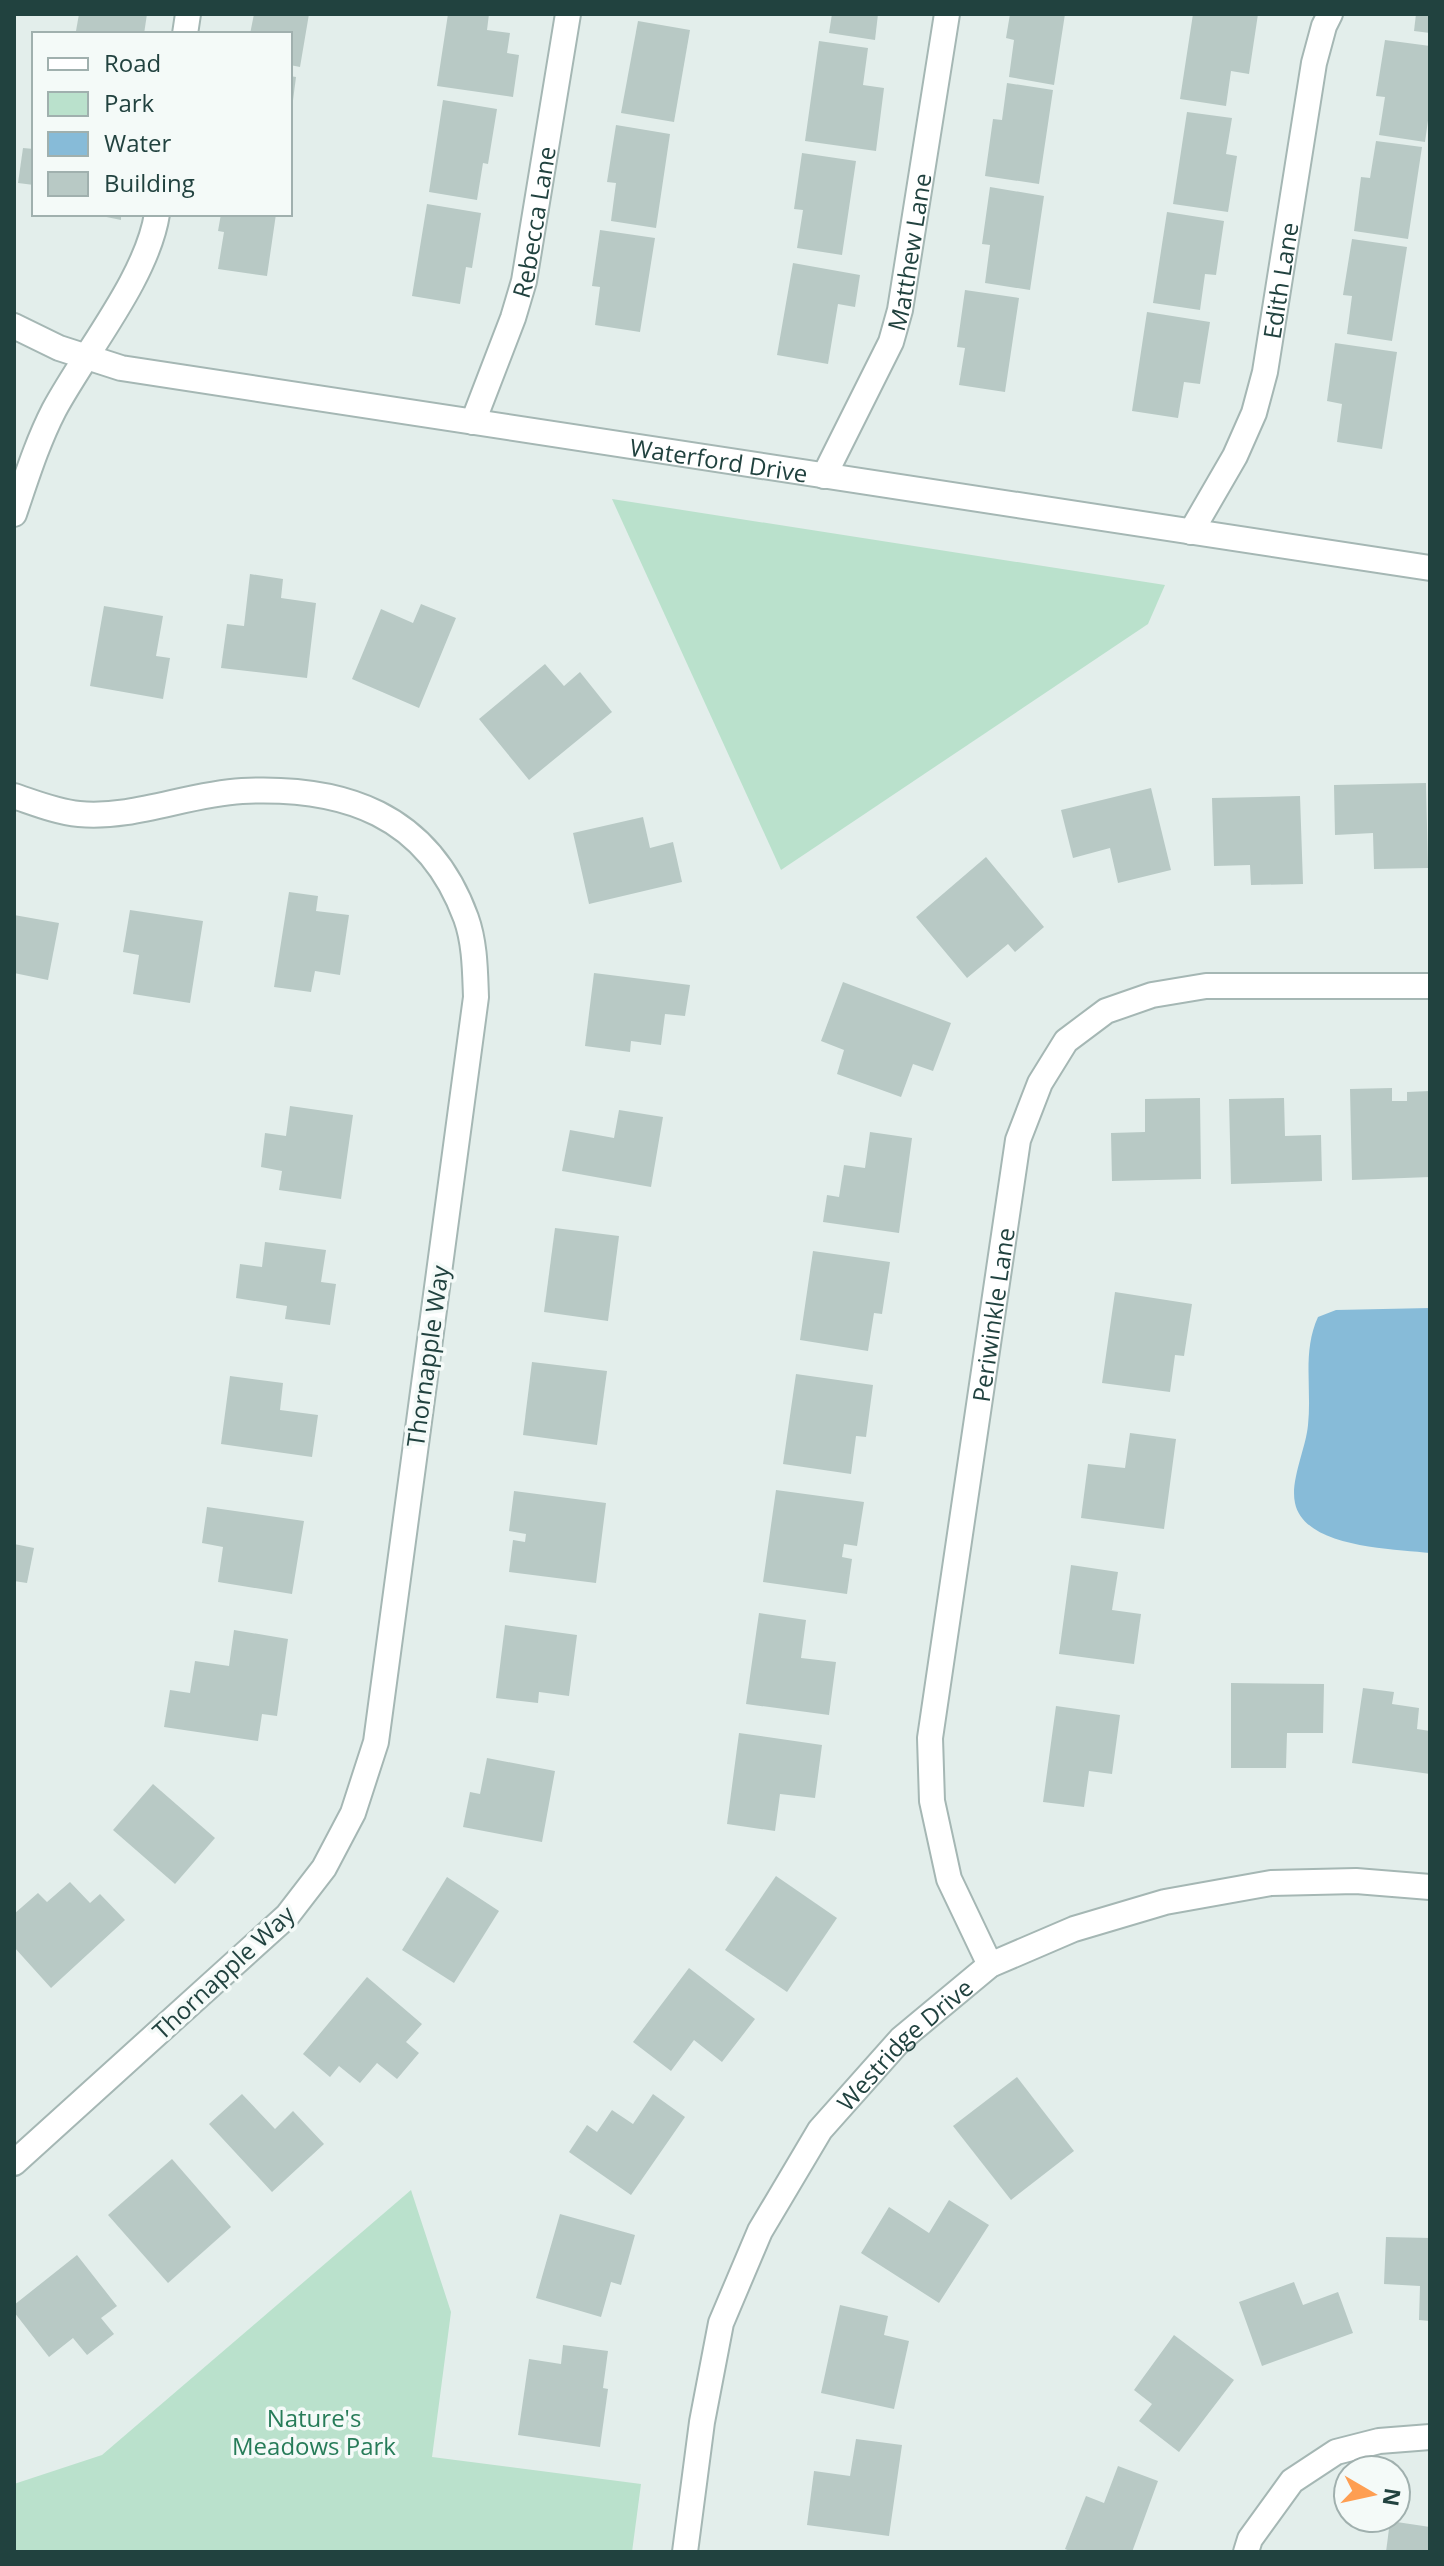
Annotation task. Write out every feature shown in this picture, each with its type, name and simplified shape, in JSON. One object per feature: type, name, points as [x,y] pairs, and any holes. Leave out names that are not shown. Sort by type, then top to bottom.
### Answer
[{"type":"street","name":"Rebecca Lane","points":[[473,422],[524,281],[568,14]]},
{"type":"street","name":"Matthew Lane","points":[[824,476],[891,342],[900,310],[947,14]]},
{"type":"street","name":"Edith Lane","points":[[1191,532],[1235,456],[1254,413],[1265,372],[1314,63],[1330,14]]},
{"type":"street","points":[[14,514],[54,410],[141,264],[157,216]]},
{"type":"street","name":"Waterford Drive","points":[[14,326],[86,358],[121,368],[1430,568]]},
{"type":"street","name":"Thornapple Way","points":[[14,796],[78,814],[113,813],[238,791],[292,790],[340,798],[382,815],[420,841],[446,875],[467,920],[476,997],[376,1742],[353,1813],[324,1868],[287,1916],[14,2163]]},
{"type":"street","name":"Periwinkle Lane","points":[[990,1965],[949,1879],[932,1801],[930,1738],[1018,1140],[1040,1083],[1066,1041],[1106,1011],[1152,995],[1206,986],[1430,986]]},
{"type":"street","name":"Westridge Drive","points":[[685,2552],[702,2422],[721,2323],[760,2231],[820,2130],[901,2039],[990,1965],[1074,1929],[1165,1902],[1271,1883],[1356,1881],[1430,1887]]},
{"type":"street","points":[[1246,2552],[1250,2539],[1292,2481],[1336,2452],[1379,2441],[1430,2437]]},
{"type":"green space","points":[[612,499],[1165,585],[1148,624],[781,870]]},
{"type":"green space","name":"Nature's Meadows Park","points":[[411,2190],[451,2312],[432,2457],[641,2484],[632,2552],[14,2552],[14,2484],[102,2455]]},
{"type":"water","points":[[1430,1308],[1430,1553],[1374,1547],[1332,1538],[1302,1518],[1294,1494],[1308,1425],[1310,1343],[1318,1317],[1336,1310]]},
{"type":"building","points":[[79,14],[147,14],[144,32],[76,31]]},
{"type":"building","points":[[254,14],[309,14],[300,67],[292,65],[292,32],[250,32]]},
{"type":"building","points":[[448,14],[489,14],[487,30],[510,33],[507,53],[519,55],[513,97],[437,86]]},
{"type":"building","points":[[832,14],[878,14],[875,40],[829,33]]},
{"type":"building","points":[[1010,14],[1065,14],[1054,85],[1009,77],[1014,40],[1006,38]]},
{"type":"building","points":[[1193,14],[1258,14],[1249,74],[1231,71],[1226,106],[1180,99]]},
{"type":"building","points":[[1416,14],[1430,14],[1430,33],[1414,31]]},
{"type":"building","points":[[638,21],[690,30],[674,122],[621,113]]},
{"type":"building","points":[[1385,40],[1430,46],[1430,106],[1425,142],[1379,135],[1385,97],[1376,96]]},
{"type":"building","points":[[819,41],[868,48],[863,85],[884,88],[876,151],[805,141]]},
{"type":"building","points":[[292,76],[296,77],[292,108]]},
{"type":"building","points":[[1007,83],[1053,90],[1039,184],[985,176],[993,119],[1002,120]]},
{"type":"building","points":[[443,100],[497,109],[488,164],[483,163],[477,200],[429,192]]},
{"type":"building","points":[[1187,112],[1232,118],[1226,154],[1237,156],[1228,212],[1173,204]]},
{"type":"building","points":[[616,125],[670,134],[656,228],[611,221],[616,183],[607,182]]},
{"type":"building","points":[[1376,141],[1422,147],[1408,239],[1354,231],[1361,177],[1370,178]]},
{"type":"building","points":[[23,148],[32,149],[32,185],[18,183]]},
{"type":"building","points":[[802,153],[856,161],[842,255],[797,248],[803,210],[794,209]]},
{"type":"building","points":[[990,187],[1044,196],[1030,290],[985,283],[990,245],[982,244]]},
{"type":"building","points":[[427,204],[481,213],[472,268],[466,267],[460,304],[412,296]]},
{"type":"building","points":[[1167,212],[1224,221],[1216,275],[1205,274],[1200,310],[1153,303]]},
{"type":"building","points":[[221,216],[276,216],[267,276],[218,269],[224,232],[218,231]]},
{"type":"building","points":[[600,230],[655,238],[640,332],[595,325],[600,287],[592,286]]},
{"type":"building","points":[[1352,239],[1407,247],[1392,341],[1347,334],[1352,296],[1343,295]]},
{"type":"building","points":[[793,263],[860,275],[855,307],[838,304],[828,364],[777,355]]},
{"type":"building","points":[[965,290],[1019,298],[1005,392],[959,385],[965,348],[957,347]]},
{"type":"building","points":[[1147,312],[1210,322],[1200,384],[1184,382],[1178,418],[1132,411]]},
{"type":"building","points":[[1335,343],[1397,352],[1382,449],[1337,442],[1342,404],[1327,401]]},
{"type":"building","points":[[250,574],[283,579],[281,598],[316,603],[307,678],[221,668],[227,624],[244,626]]},
{"type":"building","points":[[421,604],[456,618],[419,708],[352,679],[381,609],[413,623]]},
{"type":"building","points":[[104,606],[163,616],[156,656],[170,658],[163,699],[90,686]]},
{"type":"building","points":[[545,664],[564,686],[580,672],[612,712],[529,780],[479,719]]},
{"type":"building","points":[[1426,783],[1428,868],[1374,869],[1373,833],[1335,835],[1334,785]]},
{"type":"building","points":[[1151,788],[1171,870],[1118,883],[1110,848],[1073,858],[1061,810]]},
{"type":"building","points":[[1300,796],[1303,884],[1251,885],[1250,865],[1214,866],[1212,798]]},
{"type":"building","points":[[643,817],[650,848],[673,842],[682,882],[589,904],[573,833]]},
{"type":"building","points":[[986,857],[1044,927],[1015,952],[1008,944],[967,978],[916,917]]},
{"type":"building","points":[[289,892],[318,896],[316,911],[349,915],[340,975],[315,971],[311,992],[274,987]]},
{"type":"building","points":[[130,910],[203,921],[190,1003],[133,994],[139,955],[123,952]]},
{"type":"building","points":[[14,915],[59,923],[48,980],[14,973]]},
{"type":"building","points":[[594,973],[690,985],[685,1016],[665,1014],[661,1045],[631,1041],[630,1052],[585,1046]]},
{"type":"building","points":[[843,982],[951,1023],[933,1071],[913,1064],[901,1097],[837,1074],[844,1050],[821,1041]]},
{"type":"building","points":[[1392,1088],[1392,1101],[1407,1101],[1407,1092],[1430,1091],[1430,1177],[1352,1180],[1350,1089]]},
{"type":"building","points":[[1200,1098],[1201,1179],[1112,1181],[1111,1133],[1145,1132],[1145,1099]]},
{"type":"building","points":[[1284,1098],[1285,1136],[1321,1135],[1322,1181],[1231,1184],[1229,1099]]},
{"type":"building","points":[[290,1106],[353,1115],[341,1199],[279,1190],[282,1171],[261,1167],[265,1133],[286,1136]]},
{"type":"building","points":[[619,1110],[663,1117],[651,1187],[562,1171],[570,1130],[614,1138]]},
{"type":"building","points":[[870,1132],[912,1138],[899,1233],[823,1222],[827,1195],[839,1197],[844,1165],[865,1168]]},
{"type":"building","points":[[555,1228],[619,1236],[608,1321],[544,1312]]},
{"type":"building","points":[[265,1242],[326,1250],[321,1282],[336,1284],[330,1325],[285,1319],[287,1306],[236,1298],[240,1264],[262,1267]]},
{"type":"building","points":[[813,1251],[890,1262],[882,1314],[874,1313],[868,1351],[800,1340]]},
{"type":"building","points":[[1115,1292],[1192,1304],[1184,1356],[1175,1355],[1170,1392],[1102,1383]]},
{"type":"building","points":[[532,1362],[607,1371],[597,1445],[523,1435]]},
{"type":"building","points":[[796,1374],[873,1385],[866,1437],[856,1436],[851,1474],[783,1464]]},
{"type":"building","points":[[230,1376],[283,1383],[280,1410],[318,1415],[312,1457],[221,1444]]},
{"type":"building","points":[[1130,1433],[1176,1439],[1164,1529],[1081,1518],[1088,1464],[1125,1468]]},
{"type":"building","points":[[776,1490],[864,1502],[857,1546],[844,1544],[842,1557],[852,1559],[847,1594],[763,1582]]},
{"type":"building","points":[[514,1491],[606,1503],[596,1583],[509,1572],[513,1540],[525,1542],[526,1534],[509,1531]]},
{"type":"building","points":[[207,1507],[304,1521],[292,1594],[218,1582],[223,1547],[202,1543]]},
{"type":"building","points":[[14,1544],[34,1548],[27,1583],[14,1581]]},
{"type":"building","points":[[1071,1565],[1118,1572],[1112,1610],[1141,1614],[1134,1664],[1059,1654]]},
{"type":"building","points":[[759,1613],[806,1620],[801,1658],[836,1662],[829,1715],[746,1704]]},
{"type":"building","points":[[505,1625],[577,1635],[569,1696],[539,1692],[538,1703],[496,1698]]},
{"type":"building","points":[[234,1630],[288,1639],[277,1716],[262,1714],[258,1741],[164,1727],[170,1690],[190,1693],[195,1661],[229,1666]]},
{"type":"building","points":[[1231,1683],[1324,1684],[1323,1733],[1287,1733],[1286,1768],[1231,1768]]},
{"type":"building","points":[[1363,1688],[1394,1692],[1392,1704],[1419,1708],[1417,1729],[1430,1731],[1430,1774],[1352,1763]]},
{"type":"building","points":[[1056,1706],[1120,1715],[1112,1774],[1089,1771],[1084,1807],[1043,1802]]},
{"type":"building","points":[[739,1733],[822,1745],[815,1798],[780,1794],[775,1831],[727,1824]]},
{"type":"building","points":[[487,1758],[555,1771],[542,1842],[463,1827],[470,1792],[480,1794]]},
{"type":"building","points":[[153,1784],[215,1838],[175,1884],[113,1830]]},
{"type":"building","points":[[776,1876],[837,1918],[787,1992],[725,1950]]},
{"type":"building","points":[[447,1877],[499,1911],[454,1983],[402,1950]]},
{"type":"building","points":[[70,1882],[90,1903],[100,1894],[125,1920],[51,1988],[14,1947],[14,1914],[38,1893],[47,1902]]},
{"type":"building","points":[[689,1968],[755,2019],[722,2062],[694,2040],[671,2071],[633,2042]]},
{"type":"building","points":[[367,1977],[422,2024],[406,2042],[419,2053],[397,2079],[377,2063],[360,2083],[339,2066],[330,2077],[303,2054]]},
{"type":"building","points":[[1017,2077],[1074,2151],[1011,2200],[953,2126]]},
{"type":"building","points":[[242,2094],[275,2129],[293,2111],[324,2144],[272,2192],[209,2124]]},
{"type":"building","points":[[653,2094],[685,2117],[631,2195],[569,2152],[587,2125],[597,2132],[612,2110],[633,2124]]},
{"type":"building","points":[[172,2159],[231,2227],[168,2283],[108,2215]]},
{"type":"building","points":[[949,2200],[989,2225],[939,2303],[861,2253],[889,2207],[929,2233]]},
{"type":"building","points":[[560,2214],[635,2235],[621,2285],[611,2282],[601,2317],[536,2298]]},
{"type":"building","points":[[1386,2237],[1430,2238],[1430,2321],[1419,2320],[1420,2286],[1384,2284]]},
{"type":"building","points":[[77,2255],[117,2306],[101,2318],[114,2334],[87,2355],[73,2338],[49,2357],[14,2312],[14,2305]]},
{"type":"building","points":[[1294,2282],[1303,2305],[1338,2292],[1353,2333],[1262,2366],[1239,2302]]},
{"type":"building","points":[[840,2305],[888,2316],[884,2335],[909,2341],[894,2409],[821,2393]]},
{"type":"building","points":[[1174,2335],[1234,2380],[1179,2452],[1139,2421],[1152,2404],[1134,2390]]},
{"type":"building","points":[[563,2345],[608,2351],[603,2388],[608,2389],[600,2447],[518,2435],[529,2359],[561,2364]]},
{"type":"building","points":[[856,2439],[902,2445],[889,2536],[807,2525],[814,2471],[850,2476]]},
{"type":"building","points":[[1118,2466],[1158,2481],[1132,2552],[1072,2552],[1065,2549],[1086,2496],[1104,2503]]},
{"type":"building","points":[[1412,2524],[1430,2527],[1430,2552],[1386,2552],[1388,2534],[1412,2534]]}]
